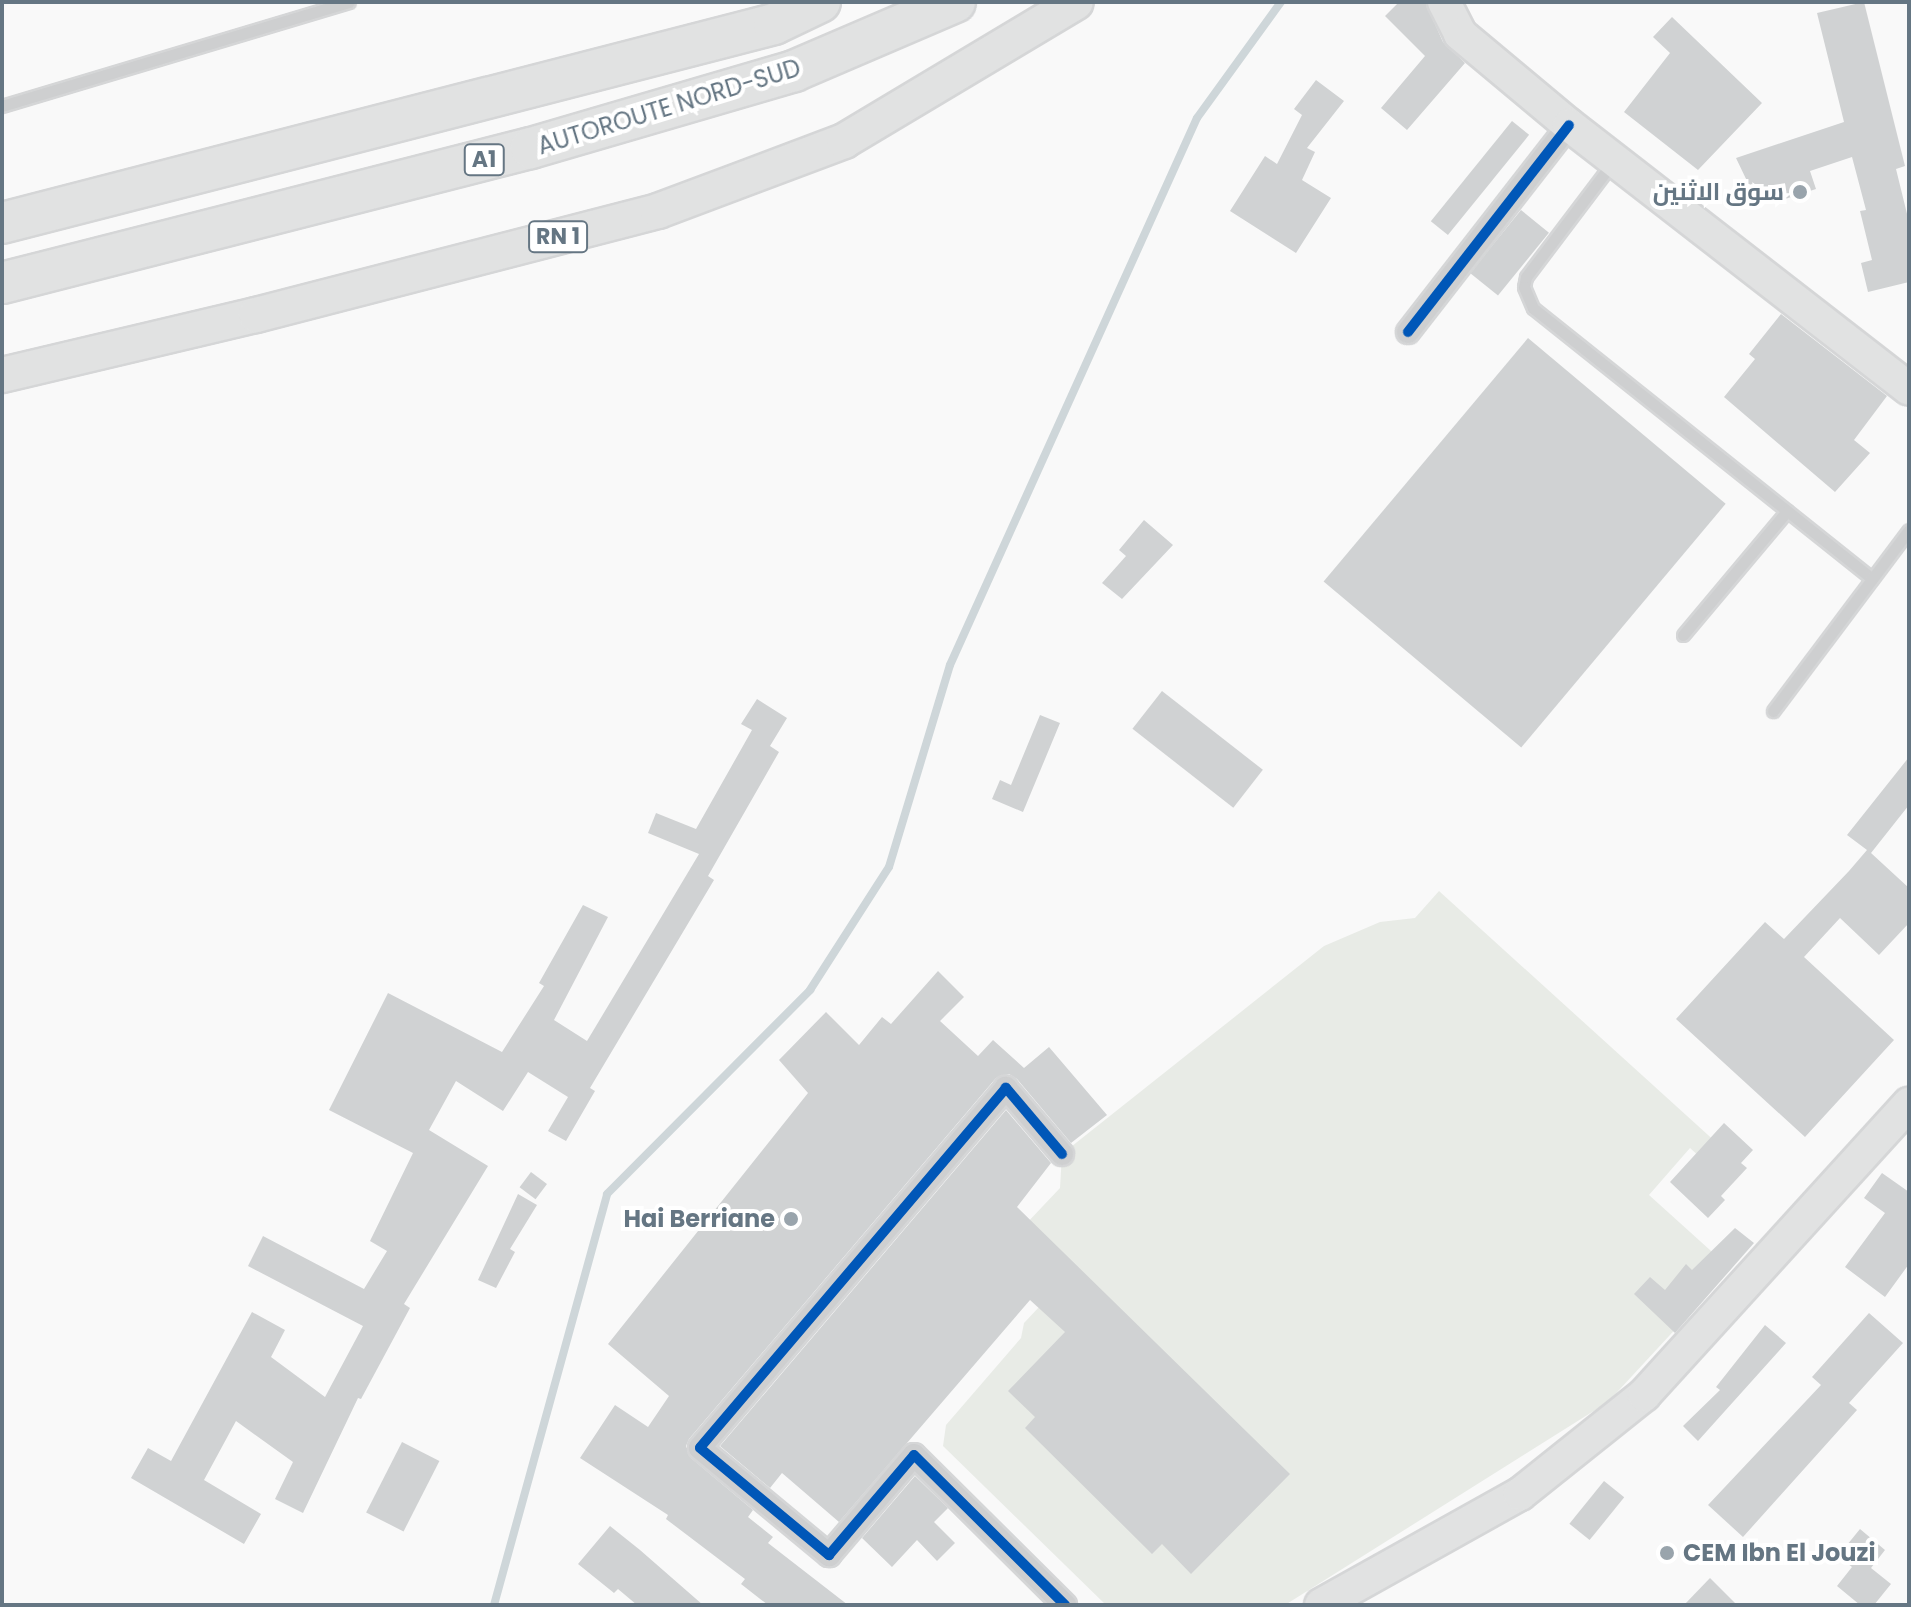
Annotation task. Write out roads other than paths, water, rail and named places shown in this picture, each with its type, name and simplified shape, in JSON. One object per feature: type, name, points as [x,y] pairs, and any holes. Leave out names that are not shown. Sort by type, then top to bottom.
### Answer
[{"type":"highway","name":"AUTOROUTE NORD-SUD","points":[[2,223],[774,24],[820,2]]},
{"type":"highway","name":"AUTOROUTE NORD-SUD","points":[[2,283],[531,148],[779,75],[955,2]]},
{"type":"main road","name":"RN 1","points":[[2,375],[256,315],[658,211],[844,141],[1076,2]]},
{"type":"main road","points":[[1444,2],[1460,34],[1569,125],[1909,389]]},
{"type":"main road","points":[[1321,1605],[1520,1494],[1644,1395],[1909,1104]]},
{"type":"street","points":[[1408,332],[1569,125]]},
{"type":"street","points":[[1062,1154],[1006,1088],[700,1448],[829,1555],[914,1455],[1065,1605]]},
{"type":"lane","points":[[2,106],[349,2]]},
{"type":"lane","points":[[1615,160],[1526,277],[1527,296],[1533,308],[1872,579]]},
{"type":"lane","points":[[1683,635],[1787,511]]},
{"type":"lane","points":[[1773,711],[1909,530]]},
{"type":"waterway","points":[[494,1605],[607,1194],[810,990],[889,867],[950,665],[1197,118],[1281,2]]},
{"type":"place","name":"ﺳﻮق اﻻﺛﻨﻴﻦ","points":[[1800,192]]},
{"type":"place","name":"Hai Berriane","points":[[791,1219]]},
{"type":"place","name":"CEM Ibn El Jouzi","points":[[1667,1553]]}]
